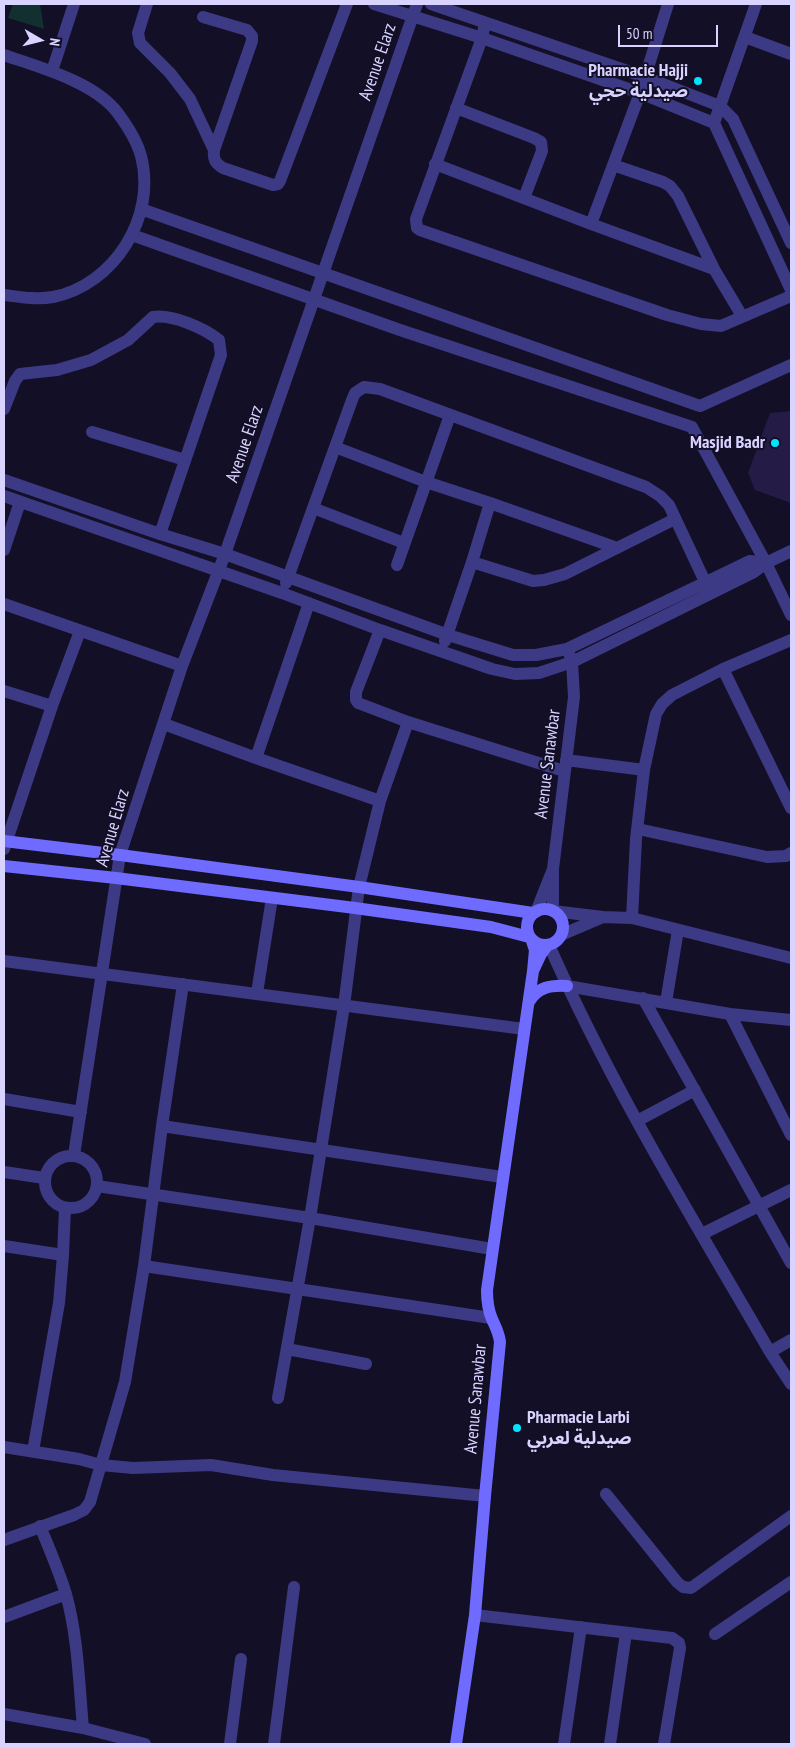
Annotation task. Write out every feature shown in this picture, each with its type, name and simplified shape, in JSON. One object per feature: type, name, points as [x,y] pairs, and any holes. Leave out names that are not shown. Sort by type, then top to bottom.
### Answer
[{"type":"street","points":[[52,71],[74,4]]},
{"type":"street","points":[[147,4],[138,33],[140,44],[170,73],[186,92],[198,113],[214,150]]},
{"type":"street","points":[[203,17],[247,30],[252,36],[252,41],[214,150],[214,160],[223,168],[267,184],[278,184],[347,4]]},
{"type":"street","points":[[374,4],[482,38],[640,93],[714,123],[791,290]]},
{"type":"street","name":"Avenue Elarz","points":[[74,1155],[120,855],[182,666],[225,554],[417,4]]},
{"type":"street","points":[[432,4],[646,76],[720,106],[733,119],[791,242]]},
{"type":"street","points":[[591,224],[646,76],[668,4]]},
{"type":"street","points":[[714,123],[756,4]]},
{"type":"street","points":[[485,23],[482,38],[416,219],[415,224],[420,230],[667,315],[701,324],[721,326],[791,296]]},
{"type":"street","points":[[745,37],[791,54]]},
{"type":"street","points":[[4,55],[52,71],[79,84],[98,95],[117,111],[131,134],[140,156],[143,182],[141,209],[132,236],[120,254],[89,283],[69,293],[51,298],[28,299],[4,295]]},
{"type":"street","points":[[456,108],[541,142],[542,151],[524,198]]},
{"type":"street","points":[[436,164],[714,269]]},
{"type":"street","points":[[613,165],[670,186],[678,196],[714,269],[742,316]]},
{"type":"street","points":[[141,209],[700,406],[791,365]]},
{"type":"street","points":[[132,236],[400,330],[692,427],[766,563],[791,615]]},
{"type":"street","points":[[4,409],[15,381],[20,374],[57,370],[90,360],[128,340],[153,317],[170,317],[212,334],[219,340],[221,356],[160,534]]},
{"type":"street","points":[[282,593],[352,400],[355,393],[364,387],[380,388],[646,487],[660,496],[669,505],[708,588]]},
{"type":"street","points":[[692,427],[700,406]]},
{"type":"street","points":[[396,565],[450,415]]},
{"type":"street","points":[[92,432],[185,460]]},
{"type":"street","points":[[334,447],[426,482],[617,548]]},
{"type":"street","points":[[4,480],[160,534],[225,554],[448,634],[514,655],[536,656],[567,649],[708,588],[754,572],[766,563],[791,551]]},
{"type":"street","points":[[4,496],[282,593],[380,630],[492,669],[515,674],[539,673],[572,662],[708,588]]},
{"type":"street","points":[[4,550],[20,502]]},
{"type":"street","points":[[442,651],[490,503]]},
{"type":"street","points":[[74,519],[79,506]]},
{"type":"street","points":[[313,508],[404,543]]},
{"type":"street","points":[[472,562],[533,581],[544,580],[565,574],[675,519]]},
{"type":"street","points":[[256,758],[309,603]]},
{"type":"street","points":[[4,604],[182,666]]},
{"type":"street","points":[[380,630],[356,692],[356,700],[363,705],[408,722],[565,765],[644,770]]},
{"type":"street","points":[[80,632],[52,706],[5,844],[120,855],[535,912],[543,909],[603,917],[632,918],[791,958]]},
{"type":"street","points":[[632,918],[644,770],[656,714],[662,704],[672,695],[723,669],[791,640]]},
{"type":"street","name":"Avenue Sanawbar","points":[[553,869],[574,697],[572,662],[567,649]]},
{"type":"street","points":[[723,669],[791,808]]},
{"type":"street","points":[[4,691],[52,706]]},
{"type":"street","points":[[278,1398],[310,1218],[344,1006],[359,887],[380,801],[408,722]]},
{"type":"street","points":[[164,724],[380,801]]},
{"type":"street","points":[[638,829],[767,857],[786,856],[791,853]]},
{"type":"street","points":[[4,866],[116,878],[491,927],[531,939],[541,945],[548,945]]},
{"type":"street","points":[[533,971],[541,954],[548,945],[558,940],[561,935],[562,923],[553,911],[553,869]]},
{"type":"street","points":[[533,971],[535,950],[526,927],[527,921],[535,912],[553,869]]},
{"type":"street","points":[[257,994],[272,898]]},
{"type":"street","points":[[561,935],[603,917]]},
{"type":"street","points":[[666,1002],[678,930]]},
{"type":"street","points":[[548,945],[567,986],[637,1121],[770,1352],[791,1384]]},
{"type":"street","points":[[4,961],[524,1029]]},
{"type":"street","name":"Avenue Sanawbar","points":[[456,1744],[475,1615],[500,1342],[499,1332],[487,1302],[487,1290],[533,971]]},
{"type":"street","points":[[4,1540],[84,1510],[90,1502],[125,1382],[144,1266],[162,1126],[184,984]]},
{"type":"street","points":[[528,1004],[533,994],[553,985],[643,998],[730,1014],[791,1020]]},
{"type":"street","points":[[643,998],[791,1263]]},
{"type":"street","points":[[730,1014],[787,1116],[791,1135]]},
{"type":"street","points":[[637,1121],[695,1090]]},
{"type":"street","points":[[4,1099],[81,1112]]},
{"type":"street","points":[[162,1126],[502,1177]]},
{"type":"street","points":[[74,1155],[89,1163],[94,1170],[97,1186],[89,1201],[82,1206],[65,1208],[56,1204],[50,1198],[46,1191],[44,1178],[50,1165],[57,1159],[74,1155]]},
{"type":"street","points":[[4,1172],[44,1178]]},
{"type":"street","points":[[97,1186],[310,1218],[492,1249]]},
{"type":"street","points":[[702,1234],[791,1190]]},
{"type":"street","points":[[33,1451],[59,1302],[65,1208]]},
{"type":"street","points":[[4,1246],[63,1255]]},
{"type":"street","points":[[144,1266],[492,1318]]},
{"type":"street","points":[[770,1352],[791,1340]]},
{"type":"street","points":[[287,1349],[366,1364]]},
{"type":"street","points":[[4,1447],[79,1459],[101,1465],[133,1468],[211,1465],[301,1478],[485,1496]]},
{"type":"street","points":[[606,1494],[683,1587],[692,1588],[791,1516]]},
{"type":"street","points":[[40,1526],[66,1594],[75,1643],[83,1728]]},
{"type":"street","points":[[715,1634],[791,1582]]},
{"type":"street","points":[[274,1744],[294,1587]]},
{"type":"street","points":[[4,1617],[66,1594]]},
{"type":"street","points":[[475,1615],[672,1638],[679,1643],[680,1648],[664,1744]]},
{"type":"street","points":[[564,1744],[580,1627]]},
{"type":"street","points":[[610,1744],[626,1633]]},
{"type":"street","points":[[230,1744],[241,1659]]},
{"type":"street","points":[[4,1714],[83,1728],[95,1738],[145,1744]]},
{"type":"green space","points":[[13,4],[40,4],[44,29],[8,18]]},
{"type":"building","name":"Masjid Badr","points":[[791,411],[791,503],[755,490],[748,473],[770,413]]},
{"type":"place","name":"Pharmacie Hajji صيدلية حجي","points":[[698,81]]},
{"type":"place","name":"Masjid Badr","points":[[775,443]]},
{"type":"place","name":"Pharmacie Larbi صيدلية لعربي","points":[[517,1428]]}]
